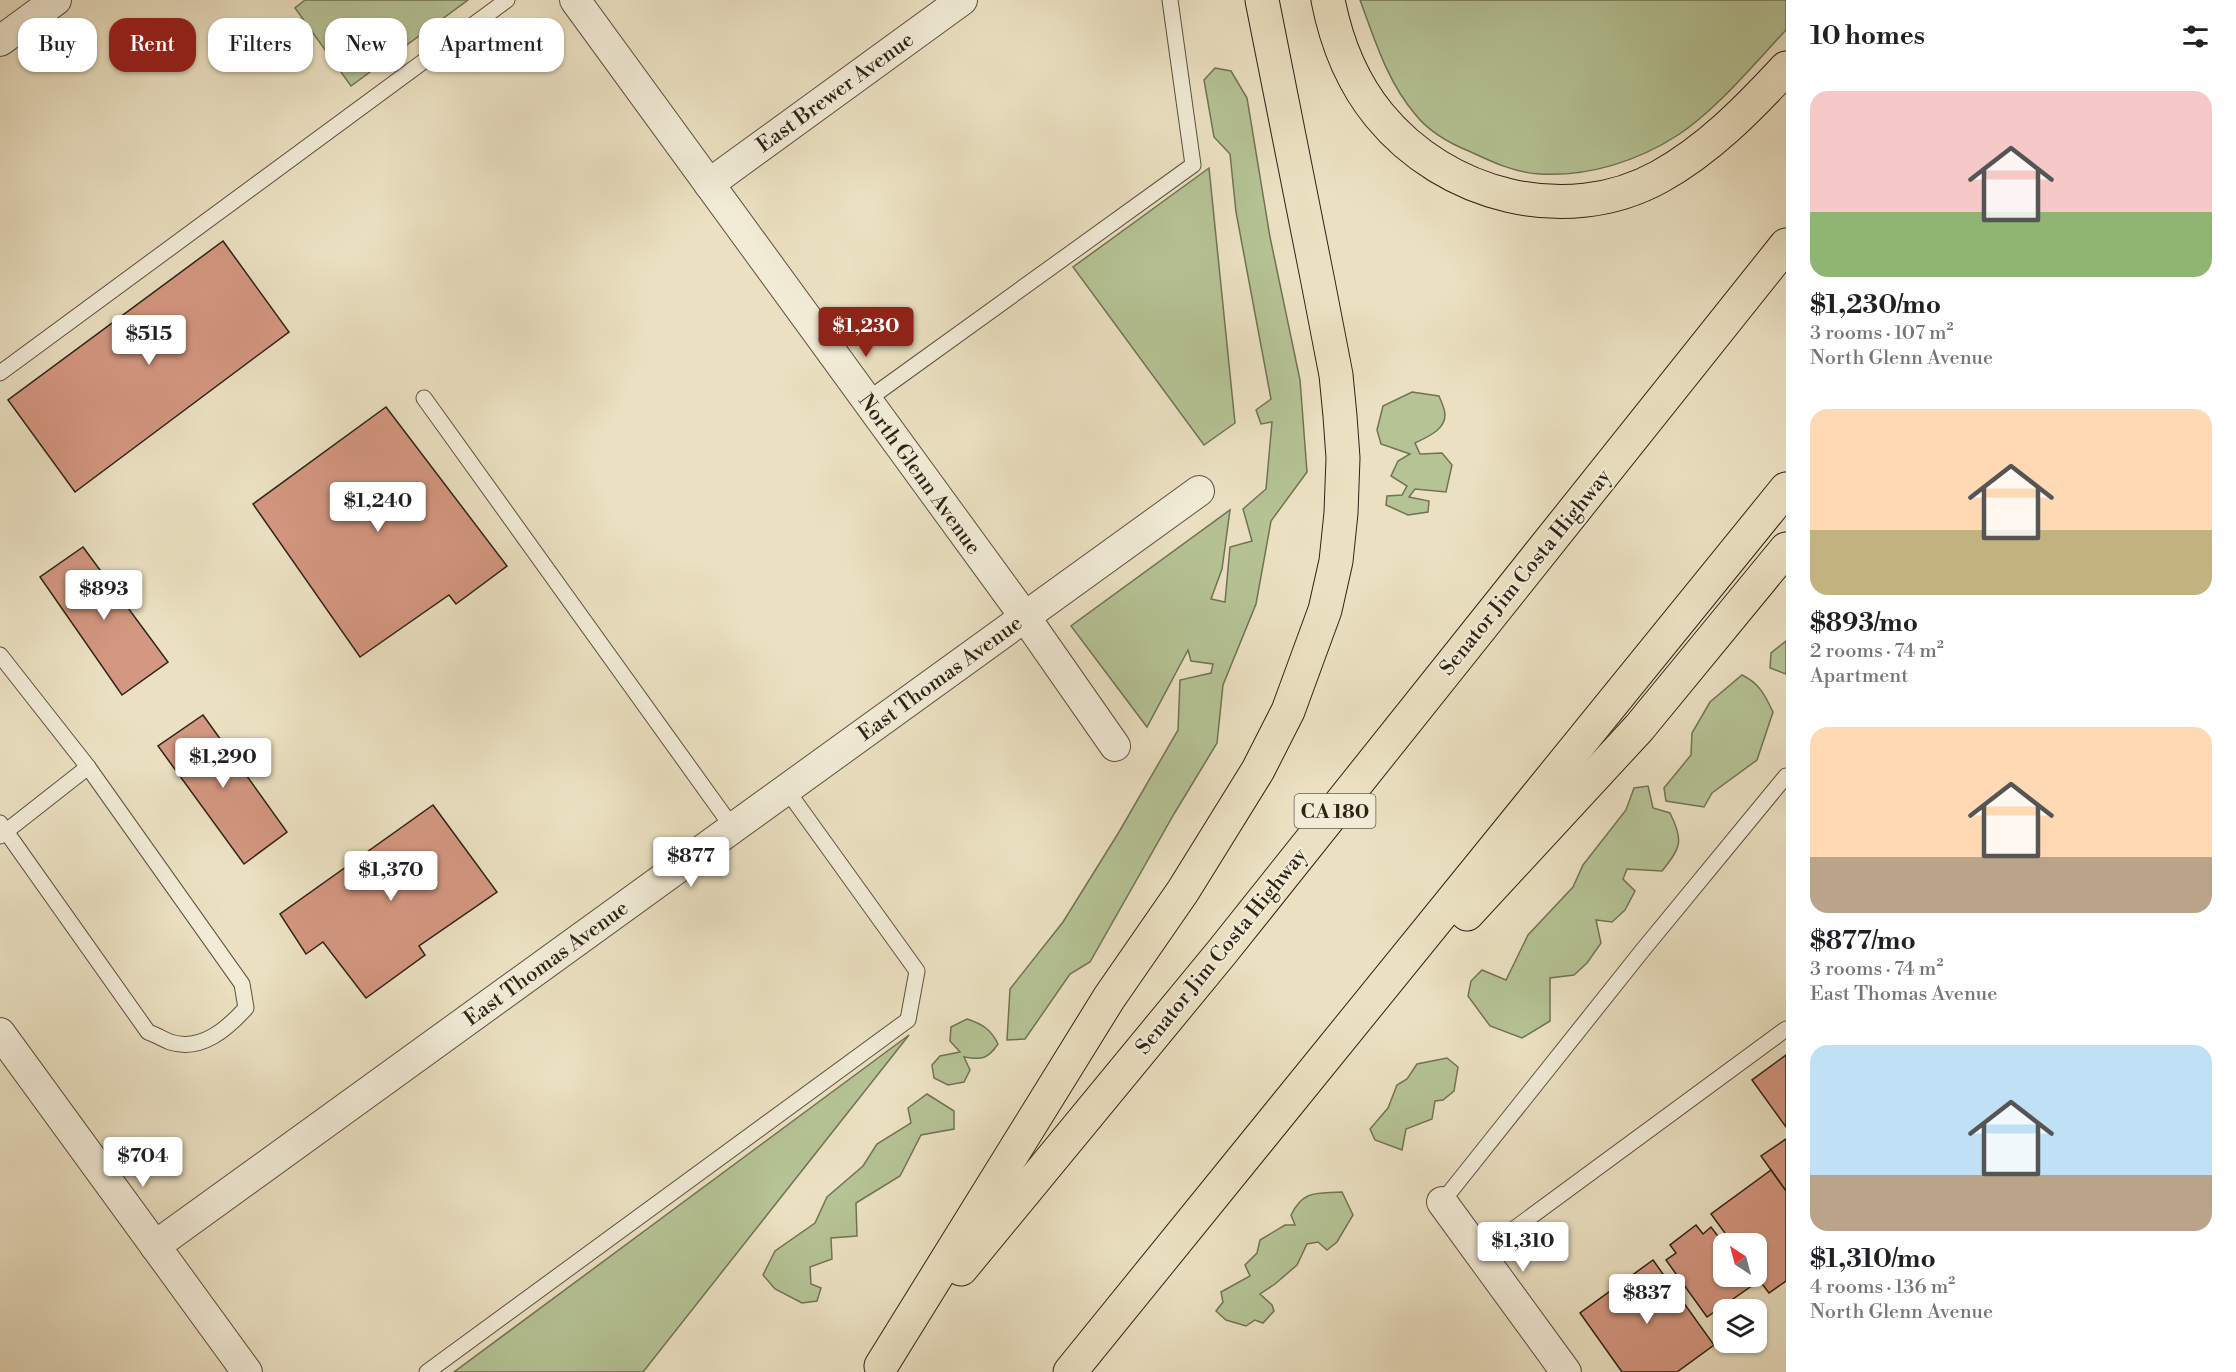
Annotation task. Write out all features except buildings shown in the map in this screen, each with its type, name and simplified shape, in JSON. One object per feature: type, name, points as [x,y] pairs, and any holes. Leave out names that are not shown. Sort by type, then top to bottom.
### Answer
[{"type":"highway","points":[[878,1369],[1109,998],[1183,891],[1258,770],[1288,711],[1325,610],[1336,561],[1341,513],[1343,458],[1340,416],[1323,306],[1262,0]]},
{"type":"highway","points":[[1328,0],[1337,38],[1349,67],[1379,116],[1403,141],[1434,163],[1472,184],[1505,196],[1541,201],[1578,202],[1616,194],[1658,178],[1719,135],[1786,68]]},
{"type":"highway","name":"Senator Jim Costa Highway","points":[[878,1369],[1215,961],[1786,245]]},
{"type":"highway","points":[[1070,1372],[1786,489]]},
{"type":"highway","points":[[1257,1140],[1639,728],[1786,549]]},
{"type":"street","points":[[0,41],[56,0]]},
{"type":"street","name":"North Glenn Avenue","points":[[575,0],[867,400],[1115,746]]},
{"type":"street","name":"East Brewer Avenue","points":[[709,184],[962,0]]},
{"type":"street","name":"East Thomas Avenue","points":[[155,1246],[1199,490]]},
{"type":"street","points":[[0,1033],[247,1372]]},
{"type":"street","points":[[1442,1202],[1566,1372]]},
{"type":"lane","points":[[0,373],[507,0]]},
{"type":"lane","points":[[867,400],[1193,165],[1170,0]]},
{"type":"lane","points":[[424,398],[733,828]]},
{"type":"lane","points":[[0,655],[88,767],[242,984],[246,1008],[232,1024],[212,1038],[192,1044],[172,1043],[148,1032],[2,830],[88,767]]},
{"type":"lane","points":[[1442,1202],[1642,951],[1786,776]]},
{"type":"lane","points":[[427,1372],[908,1020],[917,971],[786,789]]},
{"type":"lane","points":[[1480,1254],[1786,1029]]},
{"type":"green space","points":[[305,0],[468,0],[444,18],[419,18],[419,36],[407,45],[407,18],[325,18],[325,50],[313,33],[313,18],[302,18],[295,8]]},
{"type":"green space","points":[[1360,0],[1786,0],[1786,30],[1735,86],[1707,112],[1663,144],[1629,160],[1594,170],[1540,174],[1513,169],[1487,160],[1448,141],[1420,120],[1405,101],[1389,74]]},
{"type":"green space","points":[[1215,68],[1231,71],[1247,98],[1270,237],[1300,380],[1307,472],[1271,521],[1256,604],[1223,685],[1217,743],[1090,962],[1070,974],[1025,1039],[1007,1040],[1010,989],[1063,922],[1178,730],[1180,680],[1211,673],[1213,664],[1191,661],[1188,650],[1147,727],[1071,626],[1230,510],[1222,569],[1211,599],[1225,602],[1230,547],[1252,541],[1243,509],[1266,489],[1272,422],[1261,424],[1256,410],[1271,399],[1236,212],[1230,154],[1214,137],[1204,80]]},
{"type":"green space","points":[[341,72],[370,72],[351,86]]},
{"type":"green space","points":[[1209,168],[1235,423],[1204,445],[1073,267]]},
{"type":"green space","points":[[1412,392],[1439,396],[1445,413],[1439,429],[1415,443],[1420,454],[1442,453],[1452,465],[1446,492],[1415,489],[1409,497],[1429,501],[1428,512],[1408,515],[1386,505],[1387,496],[1402,495],[1407,486],[1391,476],[1398,461],[1410,454],[1381,444],[1377,430],[1383,406]]},
{"type":"green space","points":[[1786,641],[1786,674],[1770,668],[1771,653]]},
{"type":"green space","points":[[1742,675],[1761,690],[1773,712],[1757,760],[1712,793],[1704,807],[1666,801],[1664,788],[1691,755],[1692,733],[1710,702]]},
{"type":"green space","points":[[1648,786],[1653,808],[1670,813],[1677,830],[1678,844],[1673,856],[1662,871],[1627,869],[1623,879],[1635,891],[1625,910],[1612,922],[1596,920],[1601,943],[1587,963],[1574,975],[1550,978],[1550,1021],[1522,1038],[1490,1026],[1468,996],[1471,981],[1482,970],[1506,980],[1528,935],[1573,887],[1583,865],[1626,810],[1634,788]]},
{"type":"green space","points":[[967,1019],[985,1028],[998,1044],[991,1053],[984,1057],[964,1057],[970,1070],[964,1082],[948,1085],[934,1078],[932,1065],[940,1056],[960,1052],[950,1041],[951,1027]]},
{"type":"green space","points":[[909,1035],[643,1372],[454,1372]]},
{"type":"green space","points":[[1447,1058],[1458,1067],[1454,1091],[1443,1100],[1435,1101],[1432,1119],[1406,1129],[1402,1150],[1375,1140],[1370,1129],[1388,1108],[1397,1085],[1407,1079],[1417,1064]]},
{"type":"green space","points":[[927,1094],[954,1111],[954,1129],[921,1135],[900,1176],[856,1203],[857,1236],[831,1238],[832,1259],[810,1267],[811,1284],[821,1288],[817,1301],[802,1303],[775,1289],[763,1275],[775,1251],[815,1223],[827,1197],[863,1166],[877,1144],[911,1123],[908,1108]]},
{"type":"green space","points":[[1342,1192],[1353,1215],[1337,1242],[1327,1250],[1318,1242],[1307,1244],[1297,1265],[1260,1294],[1272,1305],[1274,1311],[1263,1323],[1255,1320],[1246,1326],[1226,1320],[1216,1311],[1223,1302],[1221,1292],[1250,1276],[1245,1265],[1257,1253],[1260,1240],[1285,1225],[1295,1225],[1291,1215],[1301,1201],[1312,1194]]}]
